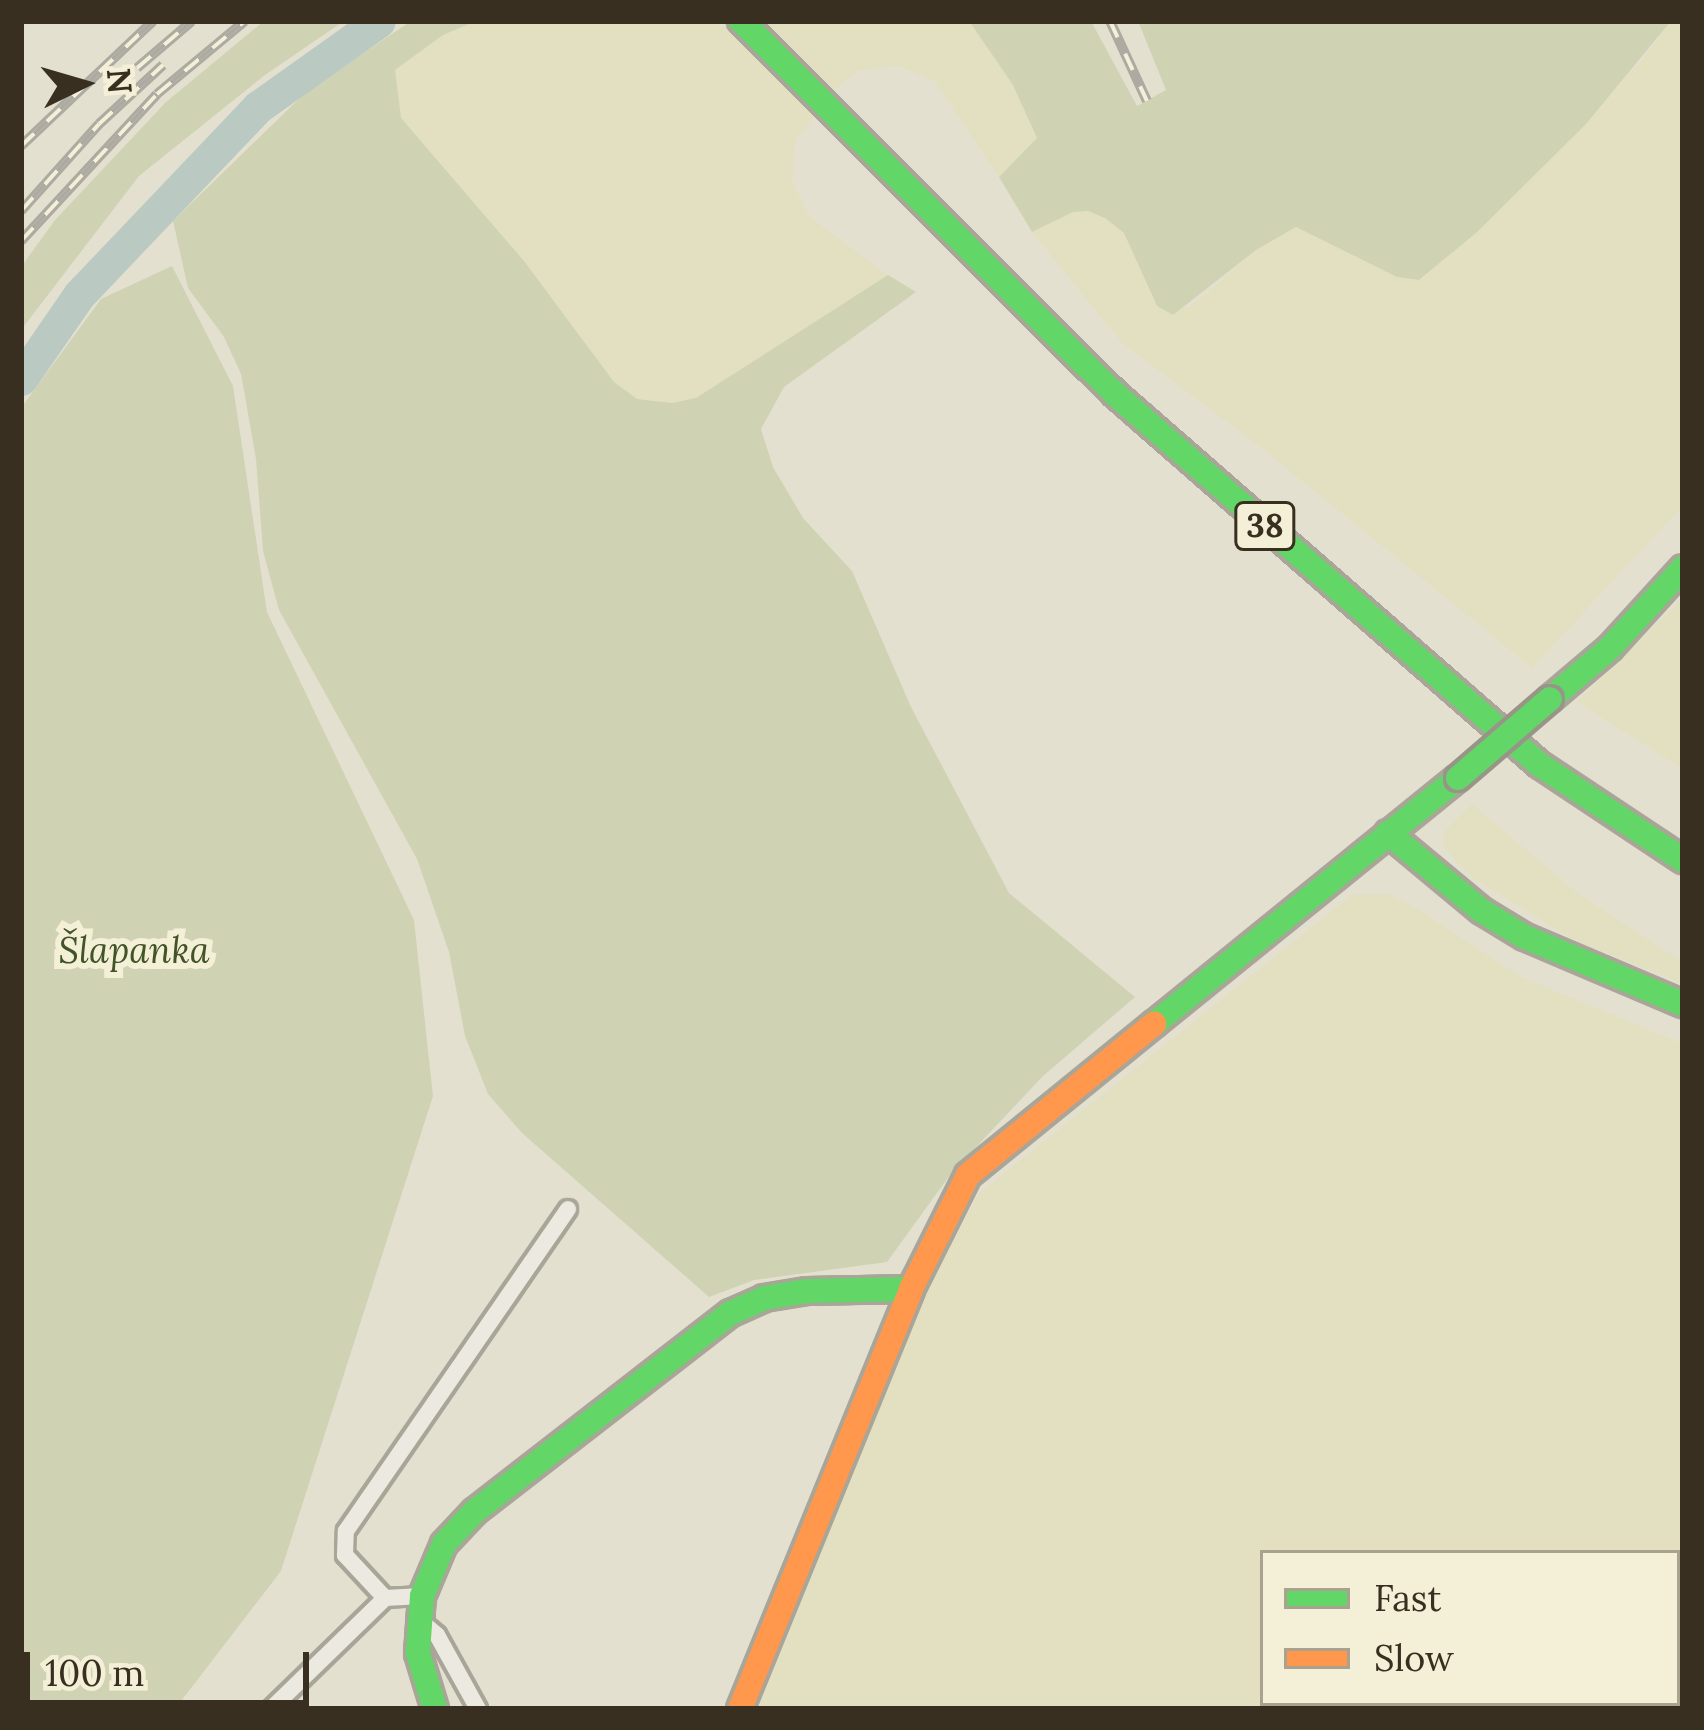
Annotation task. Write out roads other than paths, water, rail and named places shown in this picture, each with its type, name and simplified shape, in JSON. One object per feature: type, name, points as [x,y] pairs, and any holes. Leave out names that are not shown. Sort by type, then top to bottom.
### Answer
[{"type":"street","name":"38","points":[[741,21],[874,160],[1115,394],[1540,765],[1683,860]]},
{"type":"street","points":[[740,1709],[911,1289],[968,1175],[1458,778],[1610,648],[1683,568]]},
{"type":"street","points":[[1388,833],[1481,910],[1525,938],[1683,1004]]},
{"type":"street","points":[[478,1709],[420,1607],[386,1598],[345,1555],[346,1531],[568,1209]]},
{"type":"street","points":[[435,1709],[422,1682],[420,1607],[443,1544],[475,1512],[731,1313],[764,1298],[807,1292],[911,1289]]},
{"type":"street","points":[[271,1709],[386,1598]]},
{"type":"waterway","name":"Šlapanka","points":[[21,379],[79,295],[258,107],[379,21]]},
{"type":"railway","points":[[21,146],[153,21]]},
{"type":"railway","points":[[137,68],[192,21]]},
{"type":"railway","points":[[21,241],[157,94],[245,21]]},
{"type":"railway","points":[[1110,21],[1147,101]]},
{"type":"railway","points":[[21,211],[99,124],[163,65]]}]
